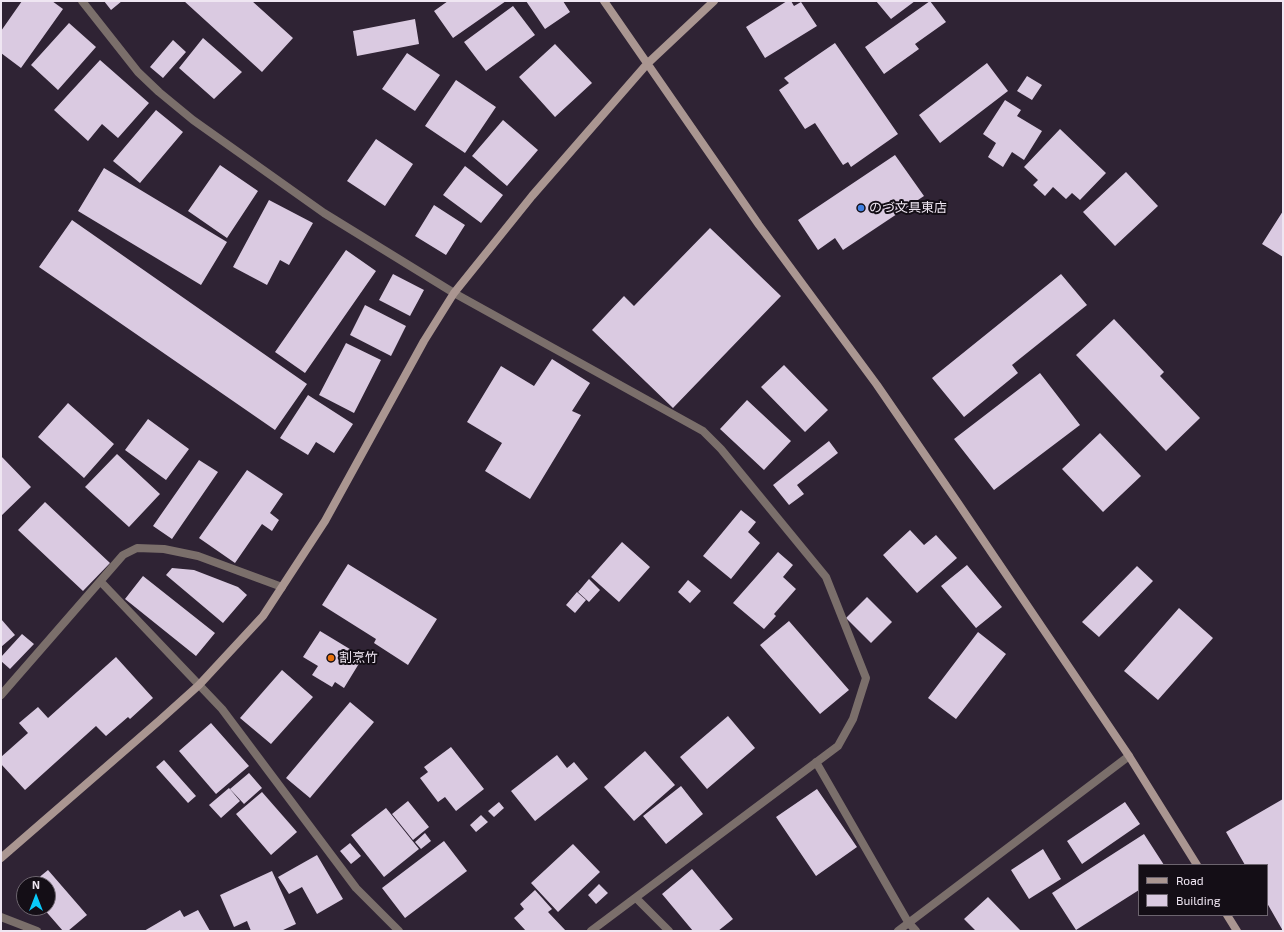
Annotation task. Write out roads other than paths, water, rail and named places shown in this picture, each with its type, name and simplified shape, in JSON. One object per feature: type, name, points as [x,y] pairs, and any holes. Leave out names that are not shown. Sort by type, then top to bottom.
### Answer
[{"type":"street","points":[[82,1],[138,72],[159,92],[193,120],[324,213],[454,293],[703,432],[720,449],[826,577],[866,678],[853,720],[838,746],[591,931]]},
{"type":"street","points":[[604,1],[759,225],[877,385],[1129,756],[1195,864]]},
{"type":"street","points":[[1,858],[199,685],[264,616],[326,521],[424,341],[454,293],[532,196],[648,64],[714,1]]},
{"type":"street","points":[[1,695],[123,555],[137,548],[164,549],[198,556],[282,587]]},
{"type":"street","points":[[101,582],[222,709],[356,888],[399,931]]},
{"type":"street","points":[[898,931],[1129,756]]},
{"type":"street","points":[[816,762],[908,922],[916,931]]},
{"type":"street","points":[[636,898],[669,931]]},
{"type":"street","points":[[1228,916],[1237,931]]},
{"type":"street","points":[[1,917],[37,931]]},
{"type":"place","name":"のづ文具東店","points":[[861,208]]},
{"type":"place","name":"割烹竹","points":[[331,658]]}]
